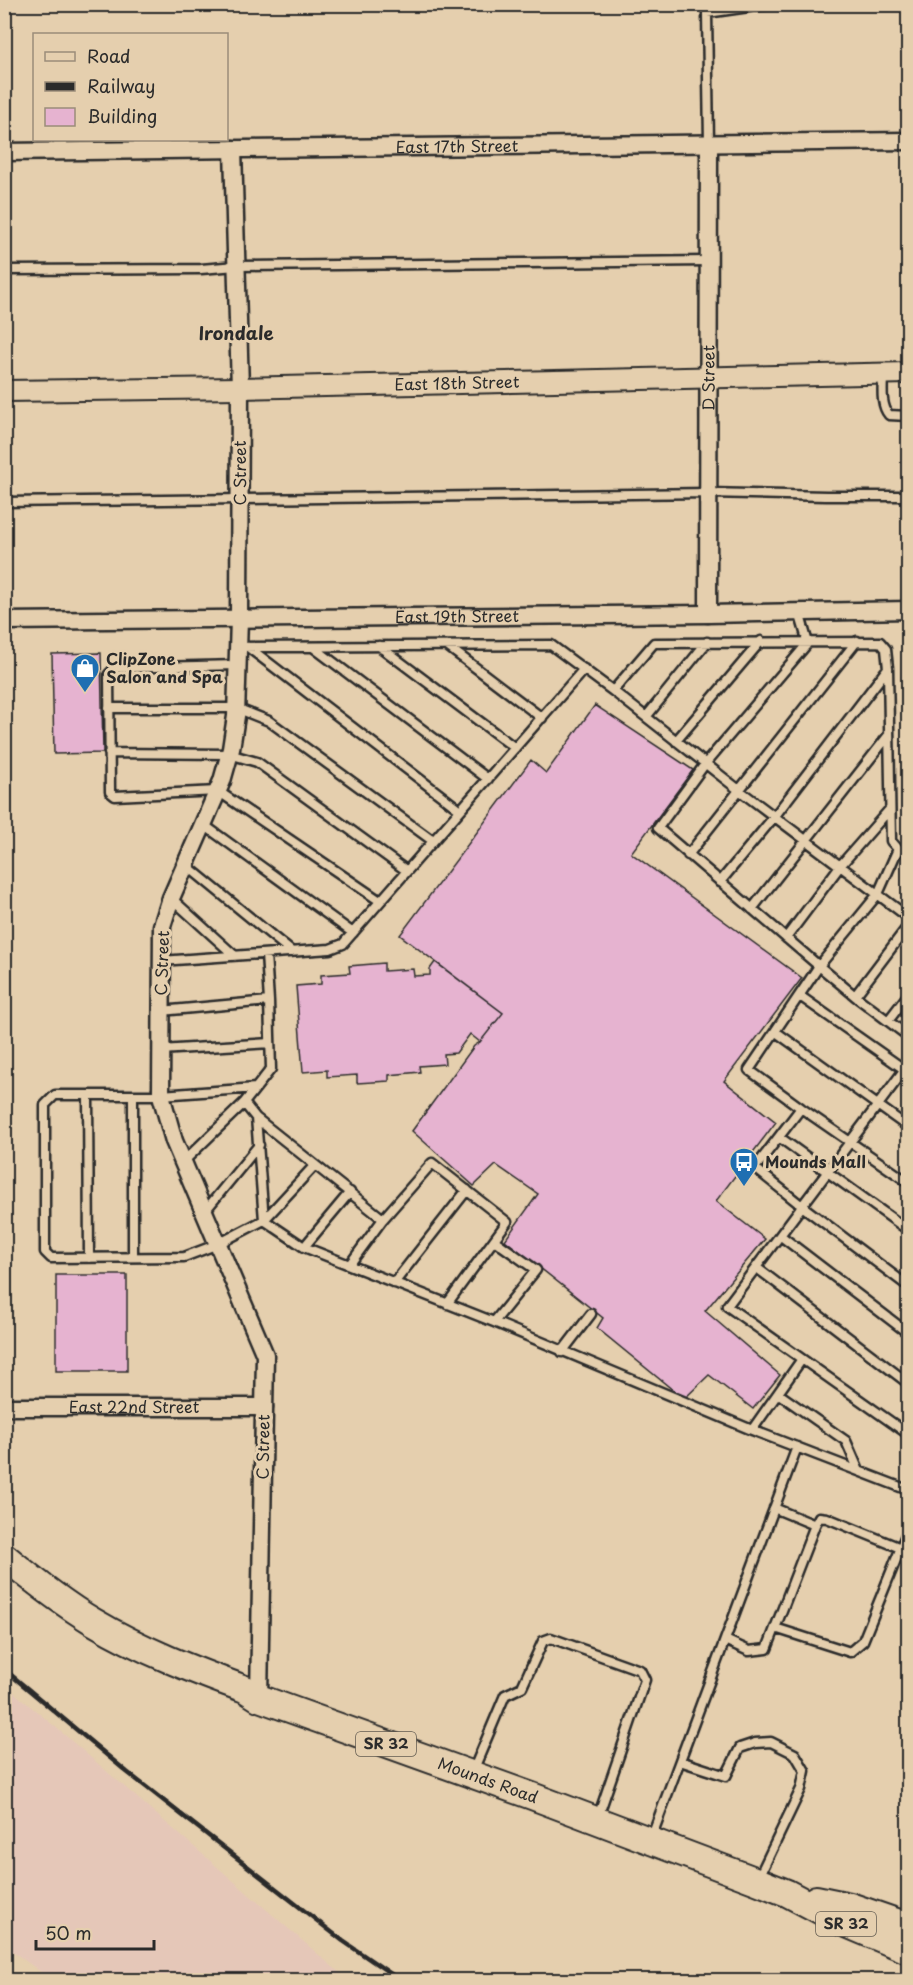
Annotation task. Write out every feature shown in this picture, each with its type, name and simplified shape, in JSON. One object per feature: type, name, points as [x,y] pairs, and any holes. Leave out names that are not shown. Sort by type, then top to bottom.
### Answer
[{"type":"main road","name":"Mounds Road","points":[[4,1556],[50,1593],[94,1623],[146,1650],[245,1689],[259,1698],[757,1881],[787,1893],[844,1923],[909,1950]]},
{"type":"main road","name":"Mounds Road","points":[[787,1893],[850,1906],[909,1926]]},
{"type":"street","name":"East 17th Street","points":[[4,152],[909,141]]},
{"type":"street","name":"D Street","points":[[708,614],[710,143]]},
{"type":"street","name":"C Street","points":[[232,149],[240,388],[239,618],[243,647],[238,666],[236,708],[229,754],[218,791],[171,898],[162,926],[160,1050],[161,1095],[174,1141],[264,1355],[259,1698]]},
{"type":"street","name":"East 18th Street","points":[[4,391],[909,374]]},
{"type":"street","name":"East 19th Street","points":[[4,621],[909,610]]},
{"type":"street","name":"East 22nd Street","points":[[4,1407],[264,1407]]},
{"type":"lane","points":[[710,143],[707,13],[771,4]]},
{"type":"lane","points":[[4,270],[709,261]]},
{"type":"lane","points":[[883,373],[885,410],[889,415],[909,416]]},
{"type":"lane","points":[[4,502],[709,493],[909,496]]},
{"type":"lane","points":[[800,612],[808,643]]},
{"type":"lane","points":[[676,741],[761,641]]},
{"type":"lane","points":[[688,855],[857,641]]},
{"type":"lane","points":[[646,717],[707,642]]},
{"type":"lane","points":[[613,691],[654,643],[880,642],[886,649],[888,668],[891,840],[898,849],[909,850]]},
{"type":"lane","points":[[808,643],[705,764],[658,828],[855,996],[909,1036]]},
{"type":"lane","points":[[243,647],[551,645],[774,817],[909,917]]},
{"type":"lane","points":[[312,646],[488,779]]},
{"type":"lane","points":[[379,646],[514,748]]},
{"type":"lane","points":[[446,646],[542,718]]},
{"type":"lane","points":[[243,647],[460,810]]},
{"type":"lane","points":[[238,666],[115,668],[109,674],[110,792],[115,796],[218,791],[380,902]]},
{"type":"lane","points":[[720,882],[774,817],[888,668]]},
{"type":"lane","points":[[161,962],[330,949],[343,944],[584,669]]},
{"type":"lane","points":[[109,708],[236,708],[269,722],[433,841]]},
{"type":"lane","points":[[752,909],[888,736]]},
{"type":"lane","points":[[110,753],[229,754],[256,762],[407,871]]},
{"type":"lane","points":[[786,938],[840,866],[890,809]]},
{"type":"lane","points":[[204,825],[352,933]]},
{"type":"lane","points":[[898,849],[878,894],[819,966],[749,1070],[850,1143],[909,1182]]},
{"type":"lane","points":[[186,865],[292,952]]},
{"type":"lane","points":[[171,898],[235,956]]},
{"type":"lane","points":[[855,996],[909,926]]},
{"type":"lane","points":[[183,1162],[244,1103],[271,1069],[266,954]]},
{"type":"lane","points":[[888,1021],[909,995]]},
{"type":"lane","points":[[800,996],[907,1069],[727,1306],[909,1434]]},
{"type":"lane","points":[[161,1011],[269,1001]]},
{"type":"lane","points":[[776,1032],[909,1127]]},
{"type":"lane","points":[[160,1050],[270,1043]]},
{"type":"lane","points":[[256,1088],[161,1095],[56,1095],[45,1105],[45,1252],[51,1258],[184,1257],[218,1244],[264,1220],[315,1165]]},
{"type":"lane","points":[[88,1095],[88,1258]]},
{"type":"lane","points":[[132,1095],[133,1257]]},
{"type":"lane","points":[[244,1103],[256,1118],[383,1218]]},
{"type":"lane","points":[[801,1108],[755,1168],[909,1286]]},
{"type":"lane","points":[[256,1118],[264,1220]]},
{"type":"lane","points":[[779,1137],[909,1230]]},
{"type":"lane","points":[[204,1211],[259,1145]]},
{"type":"lane","points":[[350,1264],[383,1218],[432,1163],[507,1222],[447,1304]]},
{"type":"lane","points":[[394,1282],[467,1190]]},
{"type":"lane","points":[[304,1247],[350,1192]]},
{"type":"lane","points":[[264,1220],[304,1247],[494,1322],[752,1430],[909,1490]]},
{"type":"lane","points":[[781,1236],[909,1333]]},
{"type":"lane","points":[[494,1240],[536,1270],[494,1322]]},
{"type":"lane","points":[[757,1268],[909,1383]]},
{"type":"lane","points":[[562,1352],[591,1314]]},
{"type":"lane","points":[[752,1430],[802,1359]]},
{"type":"lane","points":[[779,1394],[846,1441],[858,1471]]},
{"type":"lane","points":[[650,1841],[797,1447]]},
{"type":"lane","points":[[774,1508],[815,1525]]},
{"type":"lane","points":[[725,1640],[749,1651],[767,1649],[819,1517],[827,1518],[905,1549]]},
{"type":"lane","points":[[775,1628],[849,1652],[863,1641],[905,1549],[909,1530]]},
{"type":"lane","points":[[471,1774],[505,1695],[522,1687],[543,1641],[551,1638],[640,1670],[645,1680],[597,1821]]},
{"type":"lane","points":[[680,1761],[726,1776],[740,1748],[755,1743],[771,1742],[795,1754],[805,1771],[801,1789],[757,1881]]},
{"type":"shaded area","points":[[5,1685],[348,1980],[52,1980],[5,1946]]},
{"type":"building","points":[[101,653],[103,753],[54,754],[52,654]]},
{"type":"building","points":[[595,705],[693,770],[631,853],[802,978],[724,1081],[776,1122],[716,1201],[765,1239],[705,1311],[780,1375],[753,1409],[709,1375],[684,1399],[597,1328],[603,1318],[505,1240],[538,1194],[496,1165],[474,1186],[412,1131],[474,1046],[480,1042],[503,1013],[400,935],[531,760],[546,773]]},
{"type":"building","points":[[435,962],[503,1013],[480,1042],[470,1034],[456,1053],[444,1054],[445,1064],[419,1066],[420,1072],[389,1075],[389,1081],[357,1083],[357,1075],[327,1077],[327,1070],[303,1072],[296,986],[321,984],[321,975],[350,973],[349,966],[384,963],[384,971],[413,969],[414,976],[430,975],[430,969]]},
{"type":"building","points":[[56,1275],[127,1275],[127,1371],[56,1371]]},
{"type":"railway","points":[[4,1669],[127,1772],[343,1941],[400,1980]]},
{"type":"place","name":"ClipZone Salon and Spa","points":[[85,694]]},
{"type":"place","name":"Mounds Mall","points":[[744,1188]]},
{"type":"district","name":"Irondale","points":[[236,334]]}]
